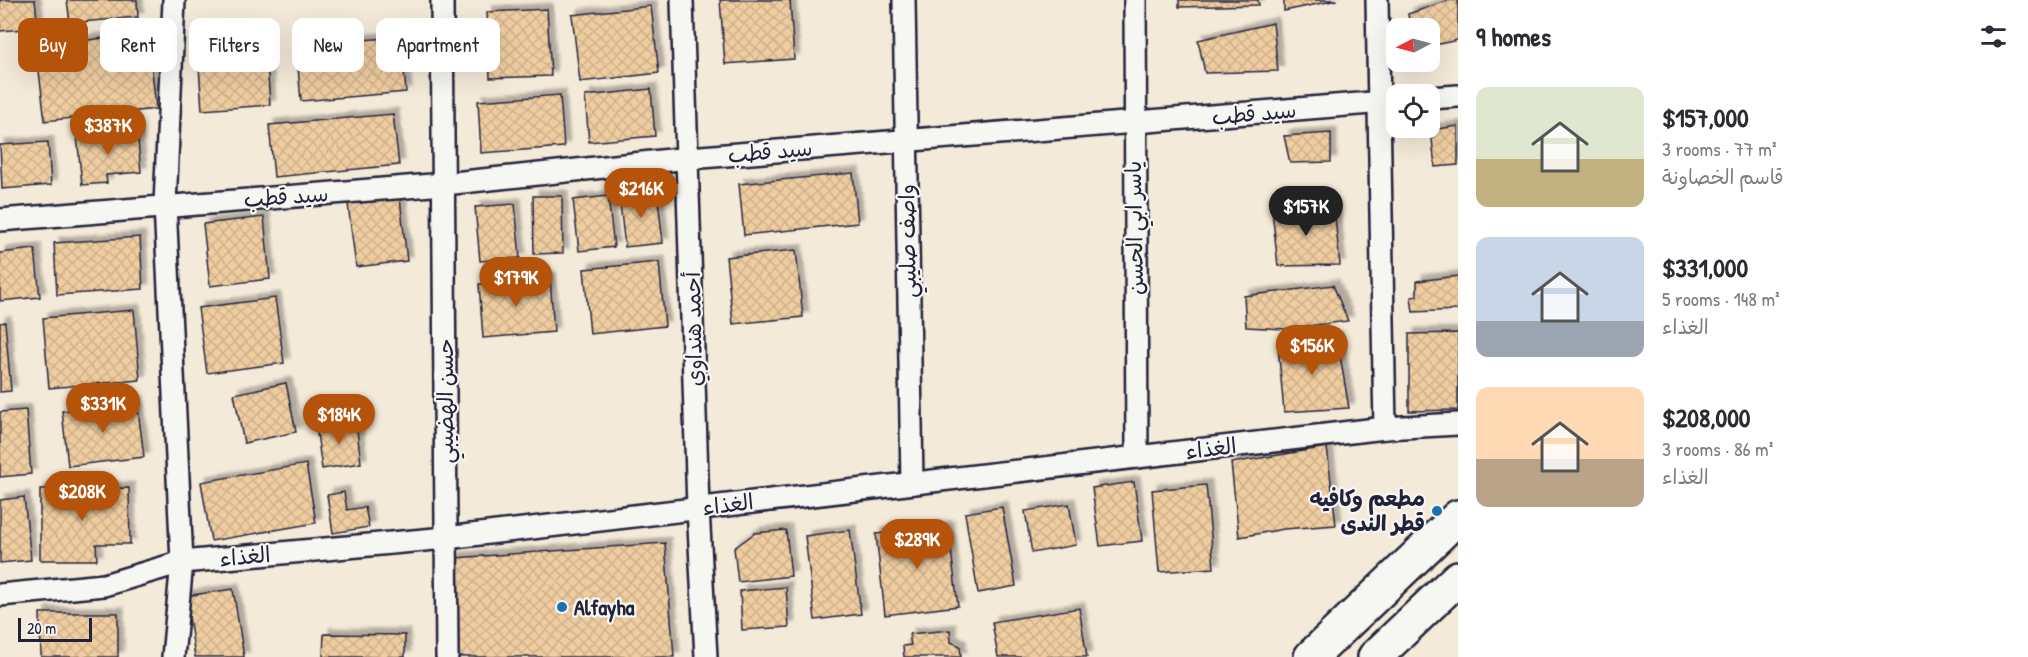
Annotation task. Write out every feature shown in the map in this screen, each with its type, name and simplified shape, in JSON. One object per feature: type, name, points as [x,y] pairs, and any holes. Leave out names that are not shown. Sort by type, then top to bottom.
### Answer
[{"type":"main road","points":[[1311,657],[1458,517]]},
{"type":"main road","points":[[1375,657],[1457,582]]},
{"type":"street","points":[[173,657],[182,562],[165,205],[174,0]]},
{"type":"street","name":"حسن الهضيبي","points":[[442,0],[447,657]]},
{"type":"street","name":"أحمد هنداوي","points":[[682,0],[705,657]]},
{"type":"street","name":"واصف صليبي","points":[[904,0],[912,483]]},
{"type":"street","name":"ياسر ابي الحسن","points":[[1135,0],[1133,124],[1137,457]]},
{"type":"street","points":[[1377,0],[1386,92]]},
{"type":"street","points":[[1440,97],[1458,96]]},
{"type":"street","name":"سيد قطب","points":[[0,220],[444,184],[689,158],[1386,102]]},
{"type":"street","points":[[1385,428],[1387,138]]},
{"type":"street","name":"الغذاء","points":[[0,595],[104,585],[182,562],[446,538],[1385,428],[1458,424]]},
{"type":"building","points":[[0,0],[35,0],[37,18],[18,18],[18,30],[0,31]]},
{"type":"building","points":[[67,0],[137,0],[138,17],[100,18],[100,20],[88,21],[88,18],[69,18]]},
{"type":"building","points":[[720,0],[790,0],[794,59],[725,64]]},
{"type":"building","points":[[1179,0],[1258,0],[1259,5],[1179,7]]},
{"type":"building","points":[[1284,0],[1337,0],[1284,11]]},
{"type":"building","points":[[1450,0],[1458,0],[1458,40],[1440,44],[1440,18],[1409,18],[1408,14]]},
{"type":"building","points":[[651,6],[659,73],[580,82],[572,15]]},
{"type":"building","points":[[547,9],[551,76],[490,78],[490,72],[500,72],[500,18],[487,18],[487,12]]},
{"type":"building","points":[[1273,23],[1278,71],[1205,73],[1198,40]]},
{"type":"building","points":[[100,39],[100,72],[152,72],[156,109],[45,121],[39,72],[88,72],[88,40]]},
{"type":"building","points":[[376,39],[376,72],[404,72],[406,92],[301,101],[298,72],[364,72],[364,40]]},
{"type":"building","points":[[199,72],[268,72],[270,105],[202,110]]},
{"type":"building","points":[[651,89],[655,136],[589,142],[585,96]]},
{"type":"building","points":[[560,95],[564,147],[481,153],[478,101]]},
{"type":"building","points":[[393,114],[399,165],[274,177],[269,125]]},
{"type":"building","points":[[1458,126],[1458,165],[1435,167],[1432,138],[1440,138],[1440,129]]},
{"type":"building","points":[[137,131],[141,172],[106,175],[107,183],[82,185],[77,136]]},
{"type":"building","points":[[1331,133],[1331,162],[1290,163],[1284,136]]},
{"type":"building","points":[[48,142],[51,185],[2,189],[0,145]]},
{"type":"building","points":[[853,173],[858,223],[744,235],[739,184]]},
{"type":"building","points":[[657,191],[663,243],[625,247],[619,195]]},
{"type":"building","points":[[533,196],[562,196],[563,253],[534,254]]},
{"type":"building","points":[[608,196],[614,247],[579,251],[573,200]]},
{"type":"building","points":[[400,198],[407,261],[356,267],[348,204]]},
{"type":"building","points":[[515,204],[520,258],[480,261],[475,207]]},
{"type":"building","points":[[1334,208],[1340,265],[1278,266],[1272,210]]},
{"type":"building","points":[[264,217],[270,279],[210,286],[203,224]]},
{"type":"building","points":[[140,237],[143,289],[57,295],[54,243]]},
{"type":"building","points":[[35,249],[40,297],[0,301],[0,253]]},
{"type":"building","points":[[796,250],[803,317],[733,324],[726,257]]},
{"type":"building","points":[[659,262],[665,326],[590,334],[584,269]]},
{"type":"building","points":[[1458,276],[1458,310],[1413,312],[1411,297],[1417,296],[1417,281]]},
{"type":"building","points":[[550,278],[554,332],[483,338],[479,284]]},
{"type":"building","points":[[1333,285],[1348,321],[1285,329],[1246,327],[1244,296]]},
{"type":"building","points":[[275,298],[284,363],[207,373],[198,308]]},
{"type":"building","points":[[134,310],[140,380],[49,388],[43,318]]},
{"type":"building","points":[[5,322],[11,391],[0,392],[0,323]]},
{"type":"building","points":[[1458,333],[1458,410],[1409,411],[1409,334]]},
{"type":"building","points":[[1337,338],[1349,408],[1284,412],[1278,346]]},
{"type":"building","points":[[286,383],[296,432],[244,443],[234,394]]},
{"type":"building","points":[[137,402],[144,457],[68,466],[62,411]]},
{"type":"building","points":[[26,410],[31,474],[0,477],[0,412]]},
{"type":"building","points":[[356,422],[361,463],[322,469],[316,426]]},
{"type":"building","points":[[1327,447],[1336,525],[1284,529],[1239,537],[1231,463]]},
{"type":"building","points":[[306,464],[316,523],[211,541],[201,482]]},
{"type":"building","points":[[1134,482],[1142,541],[1100,546],[1092,488]]},
{"type":"building","points":[[1206,485],[1214,568],[1159,572],[1152,490]]},
{"type":"building","points":[[129,488],[130,544],[96,544],[97,560],[40,560],[40,489]]},
{"type":"building","points":[[344,492],[347,510],[365,507],[369,527],[333,533],[327,495]]},
{"type":"building","points":[[24,497],[31,560],[0,563],[0,500]]},
{"type":"building","points":[[1069,504],[1076,545],[1032,553],[1025,511]]},
{"type":"building","points":[[1002,507],[1016,586],[978,593],[965,513]]},
{"type":"building","points":[[948,526],[958,606],[885,615],[876,534]]},
{"type":"building","points":[[786,530],[791,576],[738,582],[734,548],[755,533]]},
{"type":"building","points":[[850,530],[861,614],[815,620],[805,536]]},
{"type":"building","name":"Alfayha","points":[[665,543],[674,657],[455,657],[454,558]]},
{"type":"building","points":[[786,587],[789,627],[742,630],[740,591]]},
{"type":"building","points":[[233,589],[244,657],[195,657],[186,596]]},
{"type":"building","points":[[1079,608],[1087,657],[998,657],[992,622]]},
{"type":"building","points":[[40,613],[118,613],[118,657],[41,657]]},
{"type":"building","points":[[950,630],[951,642],[960,646],[961,657],[904,657],[903,646],[911,645],[909,634]]},
{"type":"building","points":[[324,634],[405,635],[405,657],[323,657]]},
{"type":"place","name":"مطعم وكافيه قطر الندى","points":[[1437,511]]},
{"type":"place","name":"Alfayha","points":[[562,607]]}]
